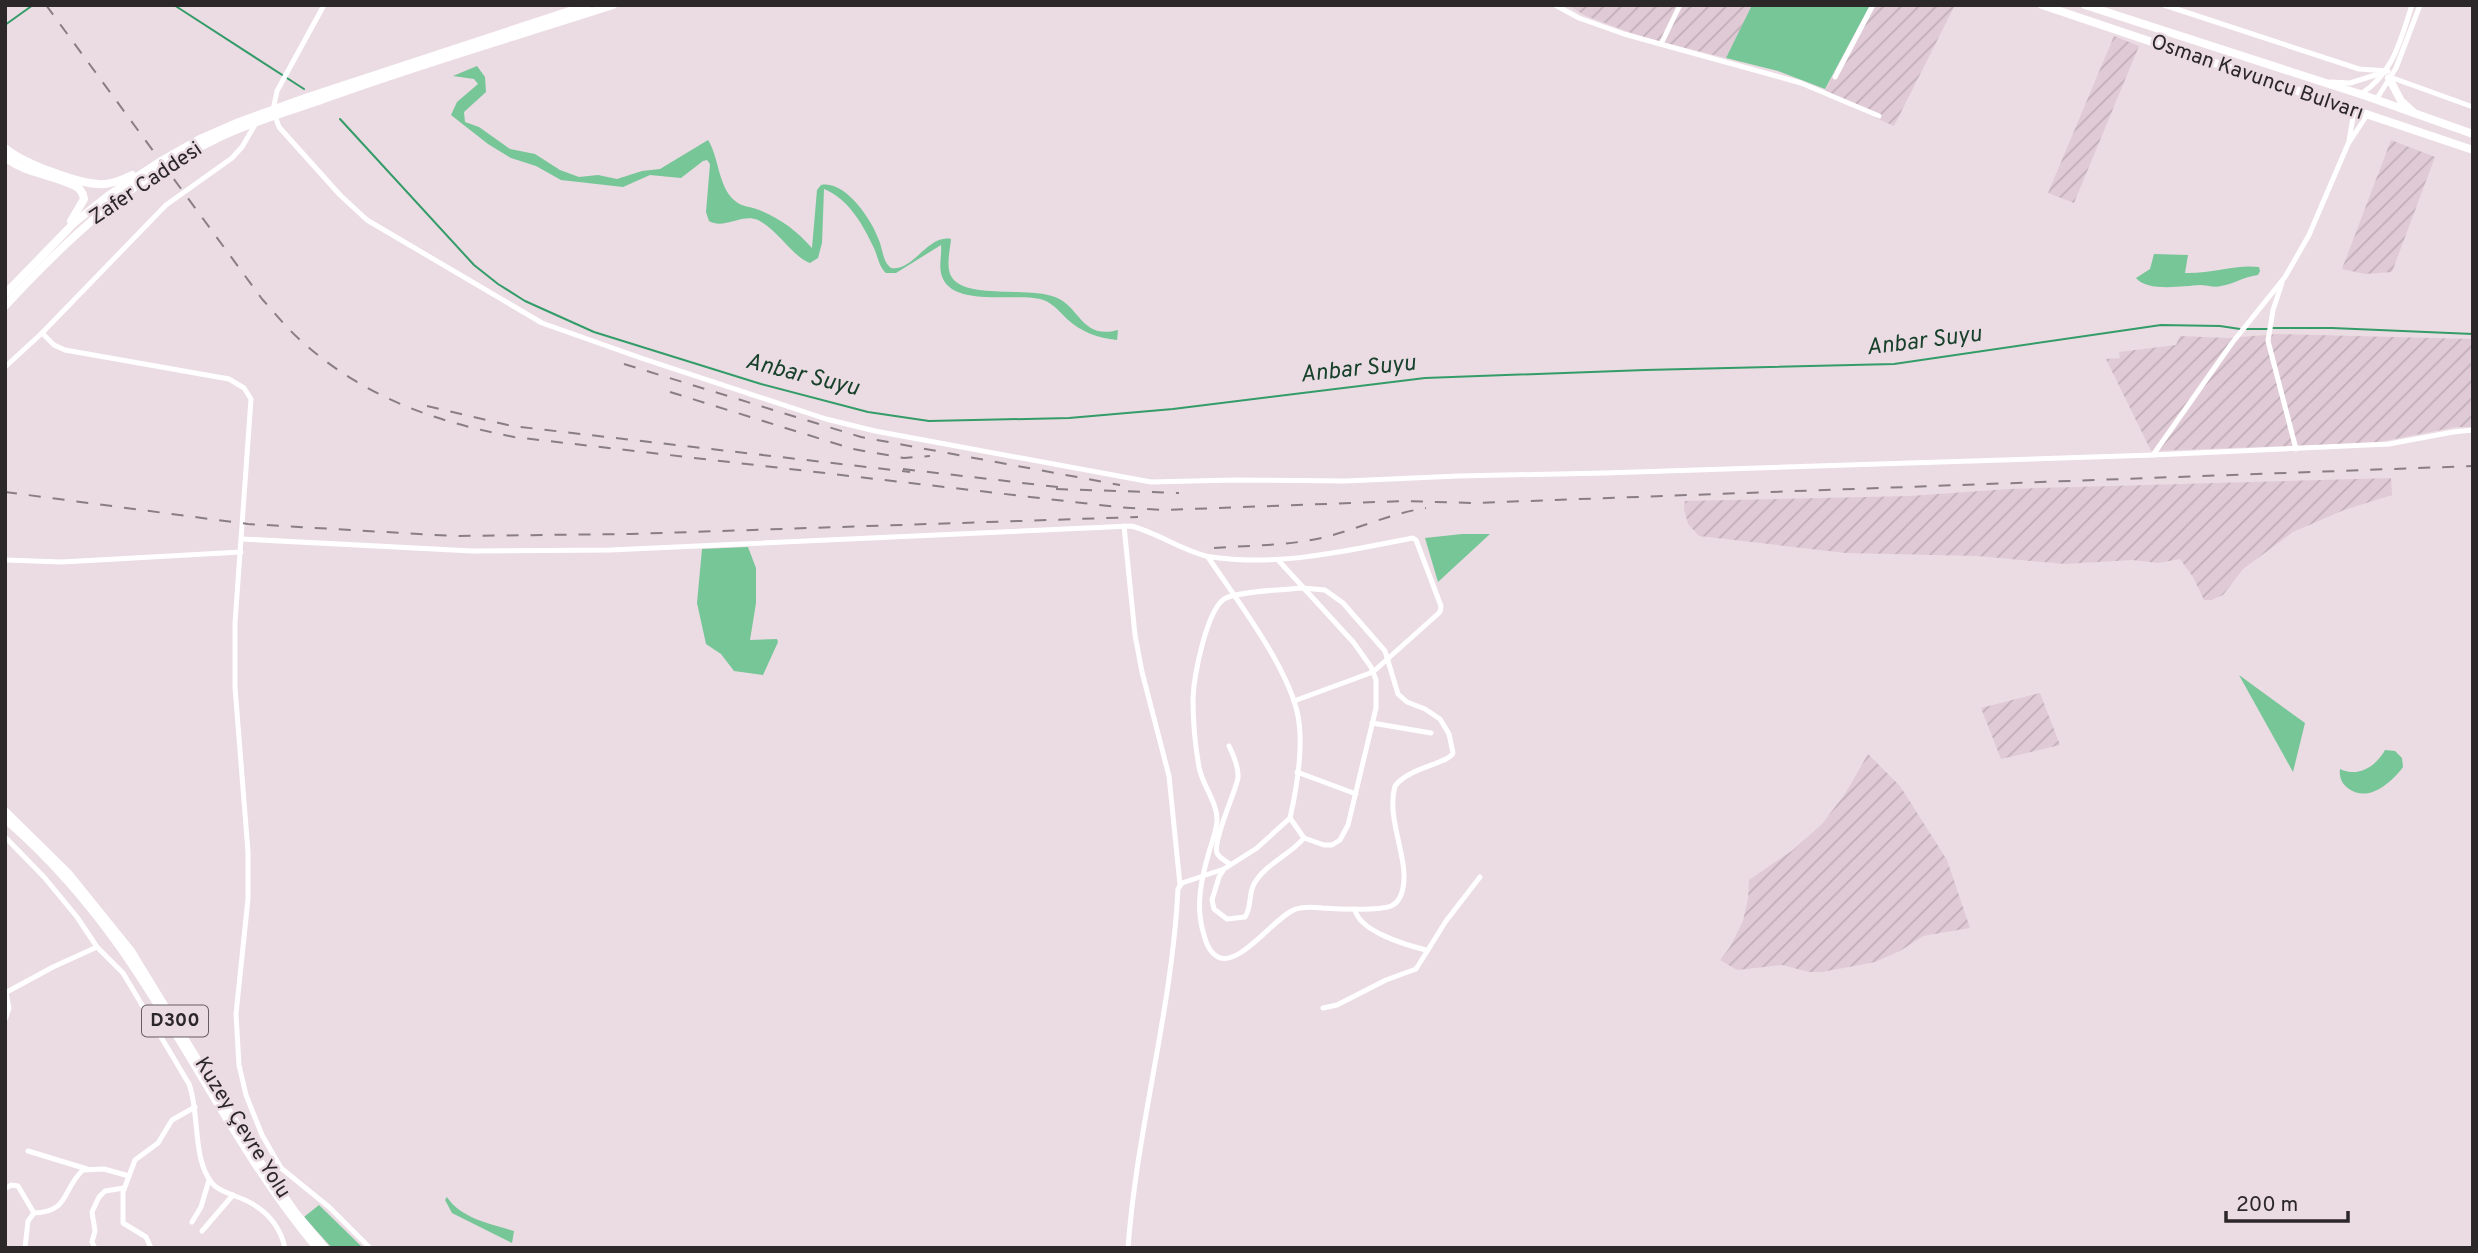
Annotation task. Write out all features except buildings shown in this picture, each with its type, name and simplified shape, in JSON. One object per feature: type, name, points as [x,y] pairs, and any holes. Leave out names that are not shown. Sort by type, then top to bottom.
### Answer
[{"type":"highway","points":[[331,93],[436,53],[588,5]]},
{"type":"highway","points":[[331,93],[612,5]]},
{"type":"highway","name":"Osman Kavuncu Bulvarı","points":[[2042,5],[2473,150]]},
{"type":"highway","name":"Osman Kavuncu Bulvarı","points":[[2085,5],[2360,94],[2473,134]]},
{"type":"highway","points":[[2389,75],[2401,100],[2414,113]]},
{"type":"highway","name":"Zafer Caddesi","points":[[5,293],[74,223],[142,173],[200,139],[331,93]]},
{"type":"highway","points":[[2354,111],[2354,104],[2360,94]]},
{"type":"highway","points":[[2367,115],[2376,100]]},
{"type":"highway","name":"Zafer Caddesi","points":[[5,306],[80,229],[116,200],[182,157],[274,113]]},
{"type":"highway","points":[[5,148],[17,158],[34,165],[93,183],[106,184],[142,173]]},
{"type":"highway","points":[[5,157],[24,169],[76,186],[83,194],[84,199],[78,212],[44,252]]},
{"type":"highway","name":"Kuzey Çevre Yolu","points":[[5,811],[68,873],[131,950],[257,1156],[295,1212],[325,1248]]},
{"type":"highway","name":"Kuzey Çevre Yolu","points":[[5,819],[48,861],[117,944],[149,991],[251,1160],[317,1248]]},
{"type":"street","points":[[324,5],[272,104],[279,127],[347,202],[367,220],[542,323],[826,419],[875,431],[1151,482],[1346,481],[2153,455],[2389,444],[2473,430]]},
{"type":"street","points":[[1555,5],[1579,18],[1791,80],[1879,117]]},
{"type":"street","points":[[1661,44],[1680,5]]},
{"type":"street","points":[[1835,77],[1873,5]]},
{"type":"street","points":[[2164,5],[2359,69],[2389,75],[2473,107]]},
{"type":"street","points":[[2376,100],[2389,75],[2413,5]]},
{"type":"street","points":[[2360,94],[2396,68],[2420,5]]},
{"type":"street","points":[[2317,82],[2350,83],[2389,75]]},
{"type":"street","points":[[2348,144],[2354,111]]},
{"type":"street","points":[[2296,449],[2268,341],[2273,310],[2285,277],[2309,235],[2348,144],[2367,115]]},
{"type":"street","points":[[5,367],[42,333],[166,205],[232,158],[258,121]]},
{"type":"street","points":[[2153,455],[2232,343],[2285,277]]},
{"type":"street","points":[[42,333],[54,345],[65,350],[229,379],[244,388],[252,405],[234,623],[234,687],[248,852],[248,900],[236,1014],[239,1065],[246,1095],[262,1135],[281,1168],[330,1207],[370,1248]]},
{"type":"street","points":[[242,540],[472,551],[610,550],[1124,526],[1145,529],[1208,557],[1279,561],[1413,538],[1416,540],[1441,609],[1437,615],[1373,672],[1294,701]]},
{"type":"street","points":[[1124,526],[1135,635],[1169,776],[1180,885],[1167,992],[1134,1186],[1128,1248]]},
{"type":"street","points":[[5,560],[62,562],[241,552]]},
{"type":"street","points":[[1180,885],[1227,867],[1257,848],[1290,818],[1300,739],[1294,701],[1283,674],[1208,557]]},
{"type":"street","points":[[1279,561],[1354,643],[1373,672],[1377,690],[1356,794],[1348,825],[1340,841],[1324,845],[1304,838],[1290,818]]},
{"type":"street","points":[[1302,588],[1317,588],[1332,594],[1378,642],[1388,659],[1398,694],[1407,702],[1440,719],[1449,734],[1453,753],[1449,759],[1414,771],[1395,786],[1393,817],[1405,874],[1400,898],[1392,906],[1295,909],[1247,948],[1231,957],[1221,958],[1210,950],[1202,929],[1199,895],[1215,834],[1217,814],[1199,767],[1194,708],[1195,684],[1212,612],[1234,595],[1302,588]]},
{"type":"street","points":[[1372,723],[1431,733]]},
{"type":"street","points":[[1227,867],[1217,852],[1226,809],[1238,777],[1238,768],[1229,746]]},
{"type":"street","points":[[1297,772],[1356,794]]},
{"type":"street","points":[[5,837],[55,890],[97,947],[118,967],[132,986],[187,1079],[195,1107],[198,1144],[209,1180],[220,1190],[252,1203],[270,1216],[279,1229],[285,1248]]},
{"type":"street","points":[[1227,867],[1215,886],[1212,905],[1222,917],[1243,918],[1248,913],[1250,893],[1255,882],[1304,838]]},
{"type":"street","points":[[1323,1008],[1337,1006],[1386,980],[1416,969],[1426,950],[1480,877]]},
{"type":"street","points":[[1354,908],[1360,921],[1379,933],[1426,950]]},
{"type":"street","points":[[5,1020],[9,1004],[6,993],[52,967],[97,947]]},
{"type":"street","points":[[151,1248],[147,1238],[123,1223],[124,1188],[135,1160],[158,1143],[172,1120],[195,1107]]},
{"type":"street","points":[[28,1151],[86,1168],[104,1169],[128,1176]]},
{"type":"street","points":[[25,1248],[29,1219],[34,1213],[57,1208],[79,1173],[86,1168]]},
{"type":"street","points":[[192,1222],[201,1206],[209,1180]]},
{"type":"street","points":[[5,1189],[11,1185],[19,1187],[34,1213]]},
{"type":"street","points":[[95,1248],[92,1242],[95,1228],[92,1218],[94,1206],[105,1191],[124,1188]]},
{"type":"street","points":[[202,1231],[233,1195]]},
{"type":"shaded area","points":[[1567,5],[1752,5],[1726,58],[1642,37],[1586,16]]},
{"type":"shaded area","points":[[1870,5],[1955,5],[1894,126],[1823,94]]},
{"type":"shaded area","points":[[2114,36],[2139,46],[2074,203],[2048,193]]},
{"type":"shaded area","points":[[2391,140],[2435,157],[2392,272],[2365,274],[2342,269]]},
{"type":"shaded area","points":[[2279,334],[2473,339],[2473,427],[2456,427],[2374,443],[2151,451],[2106,359],[2120,358],[2119,352],[2176,345],[2180,336],[2227,338]]},
{"type":"shaded area","points":[[2391,478],[2392,495],[2344,510],[2293,532],[2243,569],[2223,595],[2211,600],[2204,600],[2193,577],[2180,559],[2158,563],[2132,560],[2065,564],[1978,556],[1846,553],[1699,536],[1688,524],[1684,509],[1685,501],[1910,496],[2009,489]]},
{"type":"shaded area","points":[[2040,693],[2060,745],[2001,759],[1981,708]]},
{"type":"shaded area","points":[[1868,754],[1900,786],[1947,860],[1970,928],[1923,936],[1900,951],[1875,962],[1822,972],[1809,972],[1782,965],[1737,970],[1720,960],[1743,921],[1749,880],[1793,850],[1822,824],[1845,794]]},
{"type":"green space","points":[[1752,5],[1870,5],[1825,89],[1778,71],[1726,58]]},
{"type":"green space","points":[[477,66],[485,77],[486,92],[464,112],[465,122],[479,127],[510,149],[535,154],[560,170],[579,177],[598,175],[617,179],[642,171],[660,169],[708,140],[725,187],[734,200],[781,221],[812,248],[817,190],[821,185],[830,185],[839,188],[856,202],[875,230],[884,258],[891,268],[906,264],[935,242],[951,239],[949,267],[955,281],[975,289],[1055,297],[1070,307],[1088,326],[1106,332],[1118,330],[1117,340],[1084,331],[1046,301],[1021,297],[972,296],[958,292],[947,285],[941,273],[941,245],[896,273],[886,273],[854,214],[841,199],[824,189],[822,243],[818,258],[810,263],[798,256],[758,220],[746,218],[721,224],[709,221],[706,212],[710,164],[707,160],[681,178],[650,175],[623,187],[561,180],[536,166],[511,158],[451,115],[457,102],[478,84],[474,79],[453,76]]},
{"type":"green space","points":[[2154,254],[2188,255],[2185,273],[2251,266],[2259,267],[2260,271],[2258,275],[2219,287],[2157,287],[2136,278],[2150,269]]},
{"type":"green space","points":[[1490,534],[1438,582],[1425,538]]},
{"type":"green space","points":[[748,547],[756,568],[756,603],[750,640],[777,639],[778,642],[763,675],[734,671],[721,654],[706,644],[697,603],[702,549]]},
{"type":"green space","points":[[2239,675],[2305,723],[2293,772]]},
{"type":"green space","points":[[2385,750],[2395,751],[2402,758],[2403,767],[2393,779],[2379,789],[2364,794],[2344,785],[2340,769],[2354,772],[2366,769],[2377,761]]},
{"type":"green space","points":[[447,1197],[468,1215],[514,1231],[512,1243],[452,1213],[445,1200]]},
{"type":"green space","points":[[319,1205],[363,1248],[332,1248],[304,1217]]},
{"type":"waterway","points":[[5,25],[33,5]]},
{"type":"waterway","points":[[174,5],[304,89]]},
{"type":"waterway","name":"Anbar Suyu","points":[[340,119],[474,265],[525,301],[594,332],[761,384],[868,412],[929,421],[1069,418],[1173,409],[1425,378],[1894,364],[2161,325],[2240,329]]},
{"type":"waterway","name":"Anbar Suyu","points":[[2273,328],[2473,334]]},
{"type":"waterway","name":"Anbar Suyu","points":[[2245,329],[2268,329]]},
{"type":"railway","points":[[46,5],[262,299],[298,338],[347,376],[372,391],[426,414],[514,437],[1117,507],[1164,510],[1404,501],[1474,503],[2473,466]]},
{"type":"railway","points":[[624,364],[861,437],[1120,485]]},
{"type":"railway","points":[[670,392],[853,449],[904,458],[930,456]]},
{"type":"railway","points":[[427,406],[512,426],[910,472]]},
{"type":"railway","points":[[903,469],[1066,488]]},
{"type":"railway","points":[[1056,489],[1179,493]]},
{"type":"railway","points":[[5,492],[248,524],[453,536],[631,534],[1138,517]]},
{"type":"railway","points":[[1214,548],[1319,539],[1426,508]]}]
